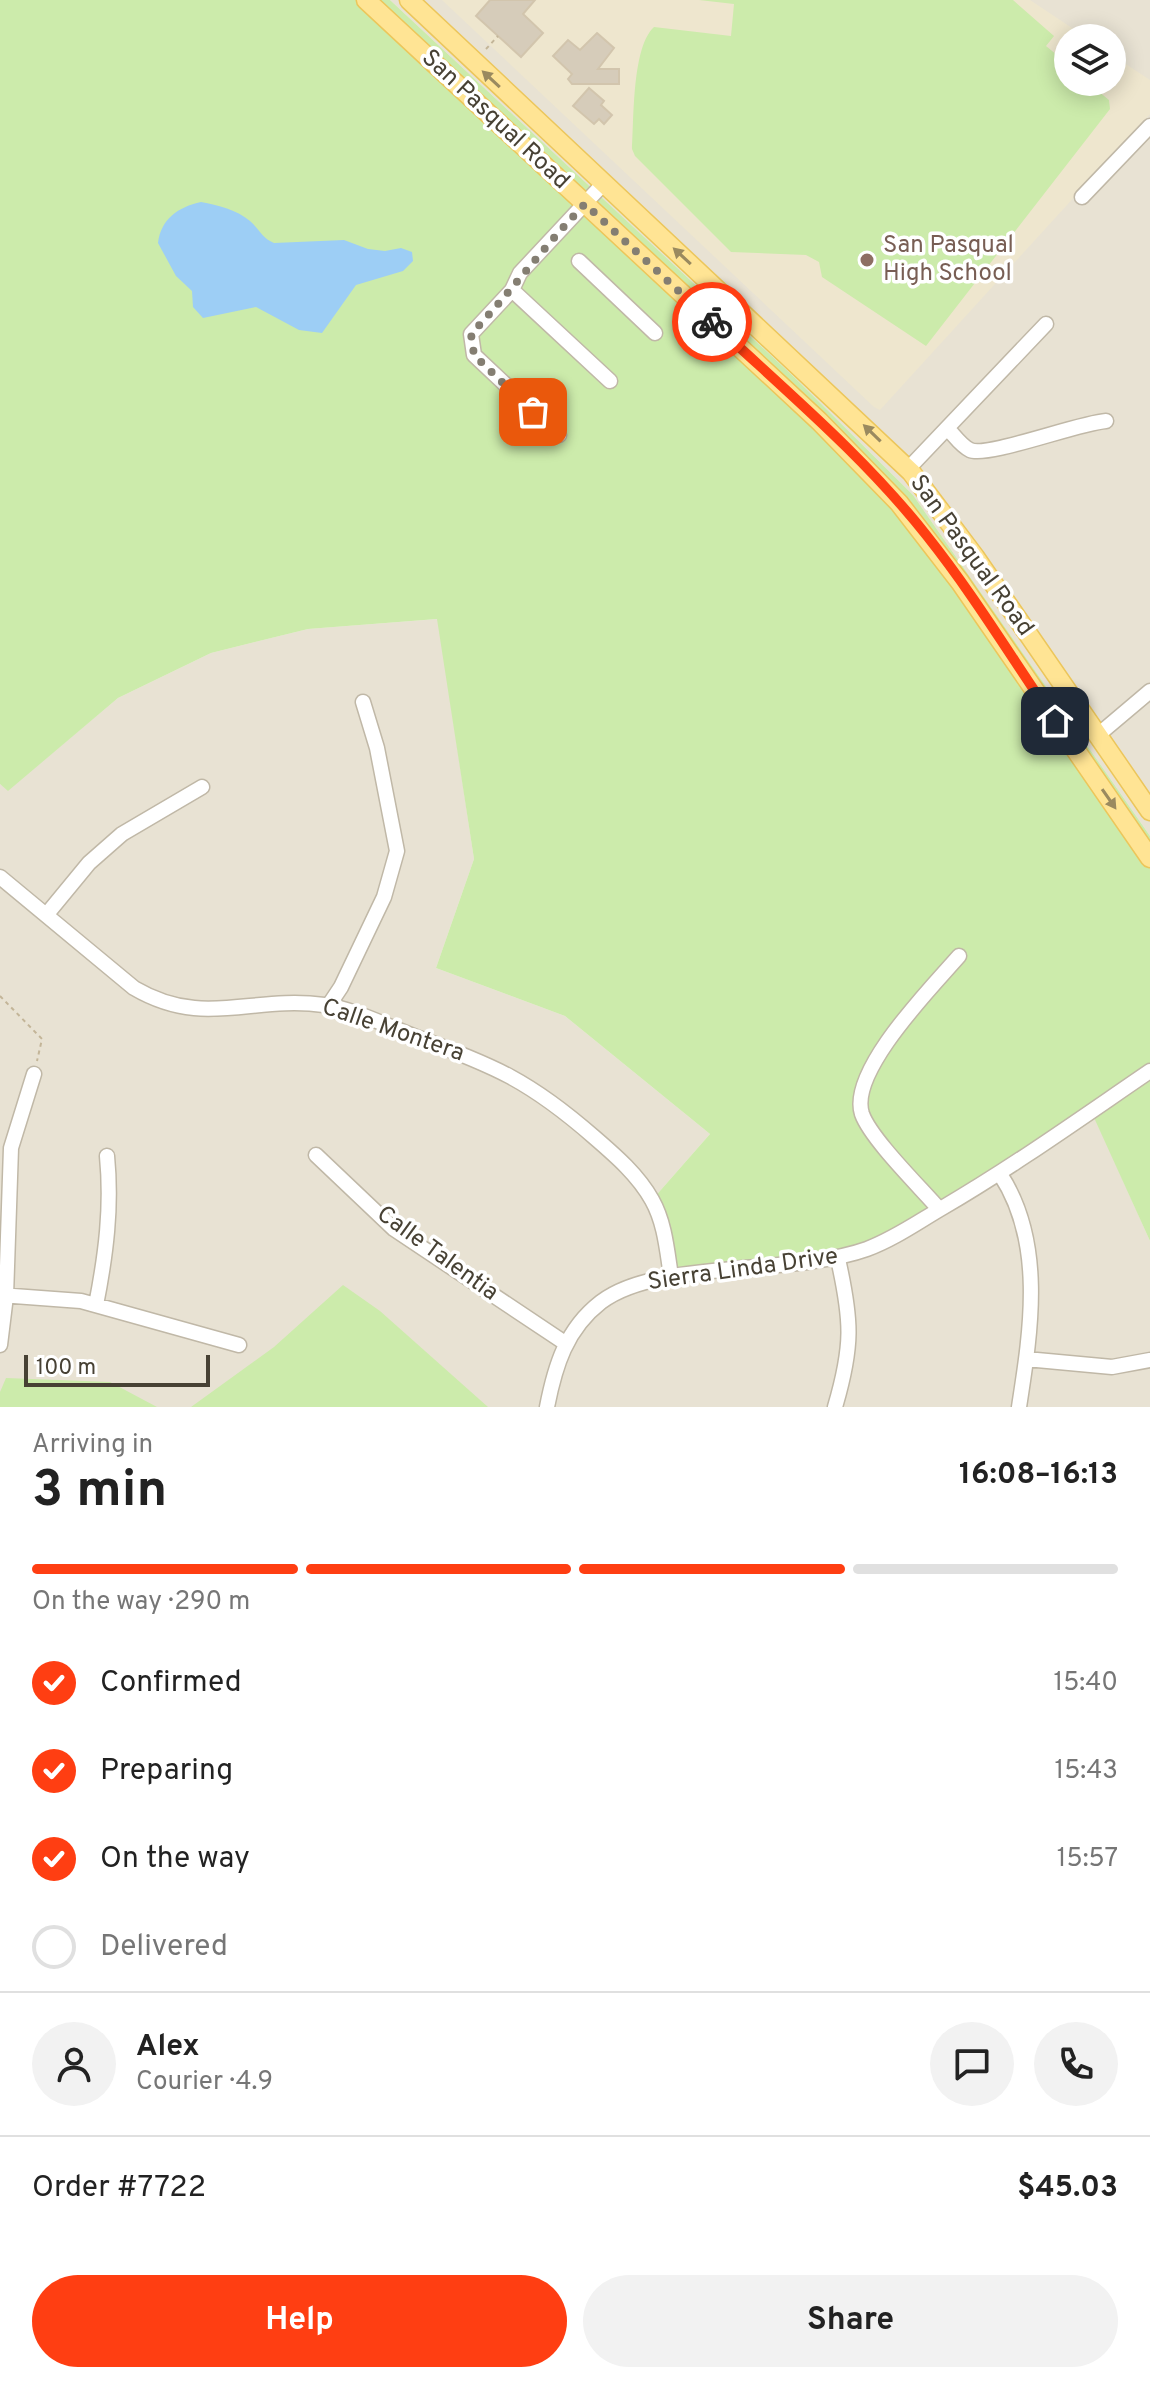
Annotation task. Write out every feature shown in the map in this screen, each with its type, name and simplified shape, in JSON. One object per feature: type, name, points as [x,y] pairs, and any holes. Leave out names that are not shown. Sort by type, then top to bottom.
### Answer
[{"type":"main road","name":"San Pasqual Road","points":[[366,0],[819,421],[899,503],[960,582],[1150,858]]},
{"type":"main road","name":"San Pasqual Road","points":[[409,0],[908,469],[960,536],[1150,811]]},
{"type":"street","points":[[1082,197],[1150,126]]},
{"type":"street","points":[[559,435],[474,355],[471,334],[512,290],[520,273],[604,183]]},
{"type":"street","points":[[579,261],[655,333]]},
{"type":"street","points":[[512,290],[610,381]]},
{"type":"street","points":[[908,469],[1046,324]]},
{"type":"street","points":[[947,428],[968,449],[979,453],[995,452],[1028,438],[1106,421]]},
{"type":"street","points":[[1098,735],[1150,691]]},
{"type":"street","points":[[329,1005],[341,987],[384,897],[397,851],[377,748],[363,702]]},
{"type":"street","points":[[47,914],[89,863],[122,834],[202,787]]},
{"type":"street","name":"Calle Montera","points":[[0,877],[134,988],[153,999],[206,1011],[288,1001],[329,1005],[493,1065],[551,1099],[626,1165],[652,1200],[663,1228],[671,1276]]},
{"type":"street","points":[[939,1209],[873,1131],[862,1115],[859,1099],[878,1056],[914,1007],[959,956]]},
{"type":"street","name":"Sierra Linda Drive","points":[[547,1407],[555,1365],[565,1343],[602,1301],[638,1284],[671,1276],[791,1267],[838,1259],[871,1248],[1000,1174],[1150,1071]]},
{"type":"street","points":[[0,1345],[11,1148],[34,1074]]},
{"type":"street","name":"Calle Talentia","points":[[316,1155],[394,1229],[565,1343]]},
{"type":"street","points":[[96,1305],[107,1247],[111,1193],[107,1156]]},
{"type":"street","points":[[1000,1174],[1024,1219],[1030,1258],[1026,1359],[1019,1407]]},
{"type":"street","points":[[835,1407],[851,1341],[850,1311],[838,1259]]},
{"type":"street","points":[[3,1296],[96,1305],[239,1345]]},
{"type":"street","points":[[1026,1359],[1112,1367],[1150,1360]]},
{"type":"path","points":[[485,50],[498,36]]},
{"type":"path","points":[[0,996],[42,1039],[34,1074]]},
{"type":"shaded area","points":[[390,0],[1150,0],[1150,836],[913,495],[793,376]]},
{"type":"shaded area","name":"San Pasqual High School","points":[[442,0],[1030,0],[1066,24],[1054,24],[1054,96],[1126,96],[1126,64],[1150,80],[1150,114],[880,410]]},
{"type":"shaded area","points":[[438,619],[474,859],[436,968],[565,1016],[710,1134],[652,1200],[1092,1111],[1150,1241],[1150,1407],[0,1407],[0,784],[8,790],[118,698],[211,653],[308,629]]},
{"type":"green space","points":[[0,0],[390,0],[793,376],[913,495],[1150,836],[1150,1241],[1091,1111],[871,1248],[671,1276],[652,1200],[710,1134],[565,1016],[436,968],[474,859],[437,619],[308,629],[211,653],[118,698],[8,791],[0,784]]},
{"type":"green space","name":"San Pasqual High School","points":[[699,0],[1013,0],[1054,36],[1046,46],[1054,53],[1054,96],[1104,96],[1109,100],[1110,109],[926,346],[822,277],[819,262],[806,255],[731,252],[635,156],[632,149],[634,102],[638,66],[647,37],[654,27],[731,36],[734,4]]},
{"type":"green space","points":[[343,1285],[380,1311],[488,1407],[191,1407],[274,1347]]},
{"type":"green space","points":[[6,1378],[110,1382],[157,1407],[0,1407],[0,1392]]},
{"type":"water","points":[[201,202],[239,214],[274,243],[344,240],[368,249],[385,251],[401,248],[412,252],[413,261],[403,271],[356,285],[322,333],[299,330],[256,307],[203,318],[193,307],[192,291],[176,276],[158,243],[163,227],[172,215]]},
{"type":"building","points":[[490,0],[535,0],[523,14],[543,33],[521,57],[476,16]]},
{"type":"building","points":[[597,33],[614,48],[598,69],[619,69],[619,84],[572,84],[568,79],[572,74],[553,56],[568,40],[580,50]]},
{"type":"building","points":[[589,88],[604,101],[601,105],[612,115],[604,124],[599,119],[594,124],[573,106]]},
{"type":"way so far","points":[[533,412],[474,355],[471,334],[512,290],[520,273],[585,204],[712,322]]},
{"type":"place","name":"San Pasqual High School","points":[[867,260]]},
{"type":"route","points":[[712,322],[859,460],[899,503],[928,537],[1055,721]]}]
